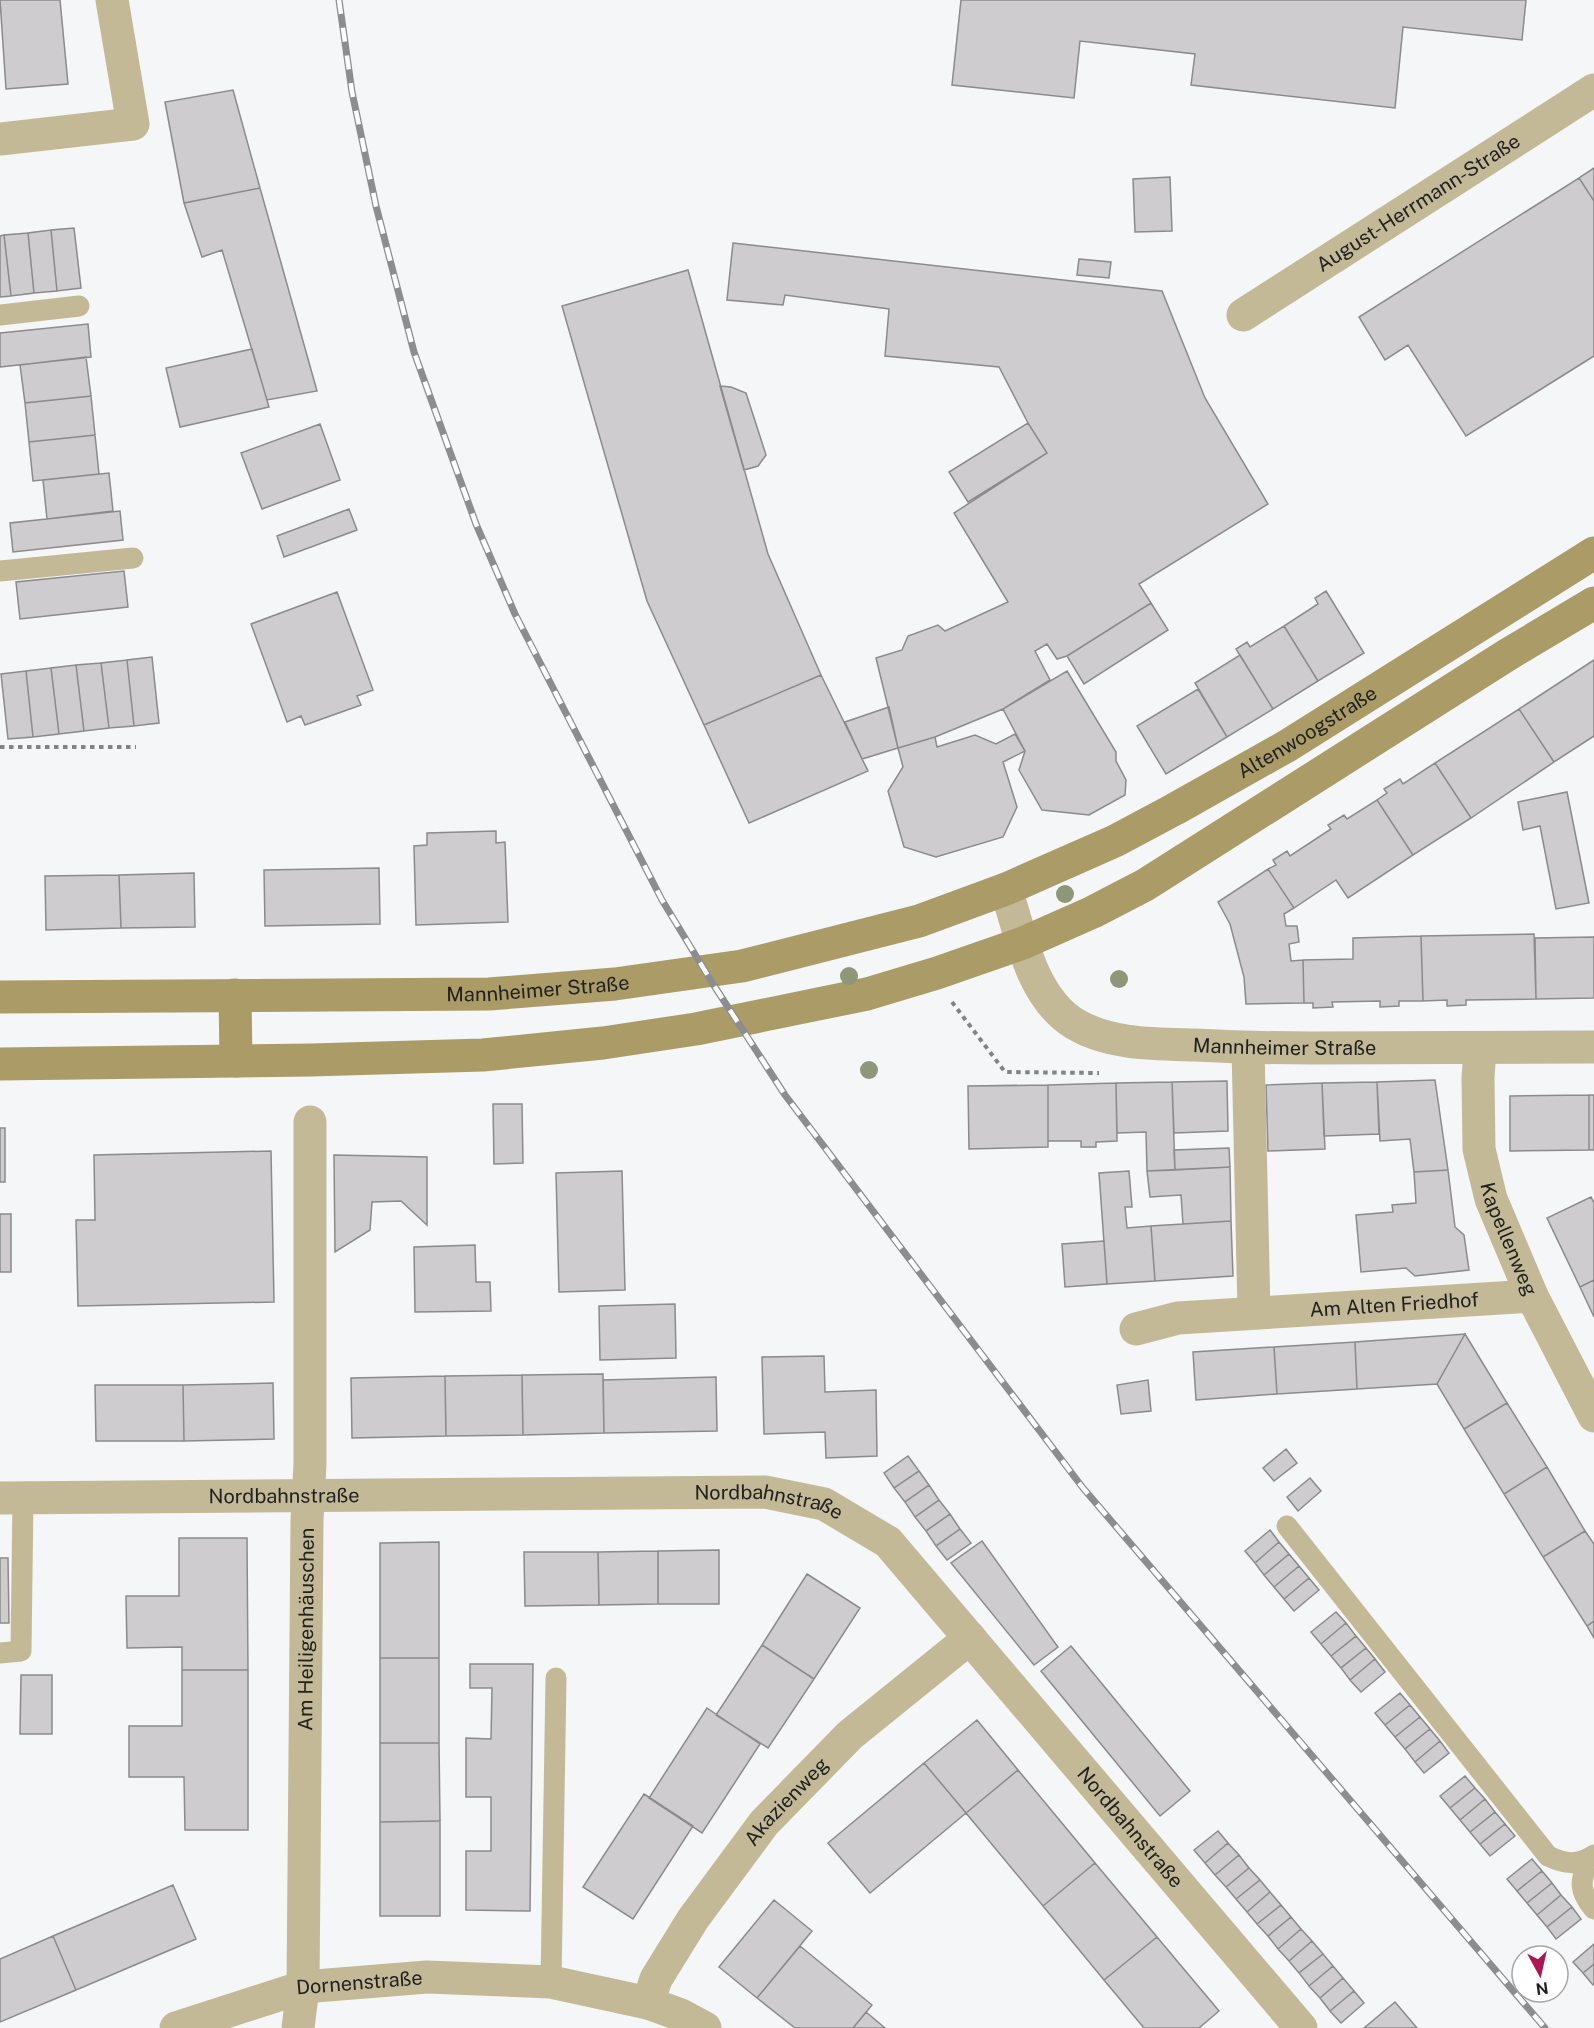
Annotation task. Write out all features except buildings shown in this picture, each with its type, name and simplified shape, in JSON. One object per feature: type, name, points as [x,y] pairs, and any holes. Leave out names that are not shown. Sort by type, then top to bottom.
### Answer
[{"type":"main road","name":"Altenwoogstraße","points":[[1006,890],[1115,841],[1287,746],[1594,553]]},
{"type":"main road","name":"Altenwoogstraße","points":[[1023,943],[1093,912],[1145,885],[1507,655],[1594,603]]},
{"type":"main road","name":"Mannheimer Straße","points":[[0,997],[489,994],[668,978],[742,966],[844,941],[919,921],[1006,890]]},
{"type":"main road","points":[[0,1064],[483,1055],[603,1043],[696,1029],[867,994],[1023,943]]},
{"type":"main road","points":[[235,995],[236,1061]]},
{"type":"street","points":[[0,138],[133,124],[112,0]]},
{"type":"street","name":"August-Herrmann-Straße","points":[[1243,315],[1594,90]]},
{"type":"street","name":"Mannheimer Straße","points":[[1006,890],[1033,970],[1055,1007],[1075,1024],[1101,1036],[1148,1043],[1248,1048],[1594,1047]]},
{"type":"street","points":[[1248,1048],[1254,1312]]},
{"type":"street","name":"Kapellenweg","points":[[1480,1048],[1479,1149],[1491,1199],[1532,1296],[1594,1416]]},
{"type":"street","name":"Am Heiligenhäuschen","points":[[298,2028],[303,1988],[310,1452],[310,1122]]},
{"type":"street","name":"Am Alten Friedhof","points":[[1136,1329],[1178,1318],[1532,1296]]},
{"type":"street","name":"Nordbahnstraße","points":[[11,1498],[765,1492],[824,1504],[888,1542],[1301,2028]]},
{"type":"street","name":"Akazienweg","points":[[648,2003],[657,1979],[693,1919],[764,1823],[850,1735],[970,1638]]},
{"type":"street","name":"Dornenstraße","points":[[176,2028],[303,1988],[427,1977],[551,1982],[648,2003],[681,2015],[705,2028]]},
{"type":"lane","points":[[0,315],[79,306]]},
{"type":"lane","points":[[0,571],[133,558]]},
{"type":"lane","points":[[0,1653],[21,1651],[11,1498]]},
{"type":"lane","points":[[1287,1526],[1548,1856],[1565,1864],[1591,1857]]},
{"type":"lane","points":[[551,1982],[556,1678]]},
{"type":"lane","points":[[1591,1857],[1582,1877],[1583,1896],[1594,1909]]},
{"type":"path","points":[[0,747],[136,747]]},
{"type":"path","points":[[948,997],[1005,1072],[1099,1073]]},
{"type":"railway","points":[[339,0],[352,92],[376,206],[414,352],[476,524],[515,614],[662,900],[785,1095],[1083,1488],[1545,2028]]}]
